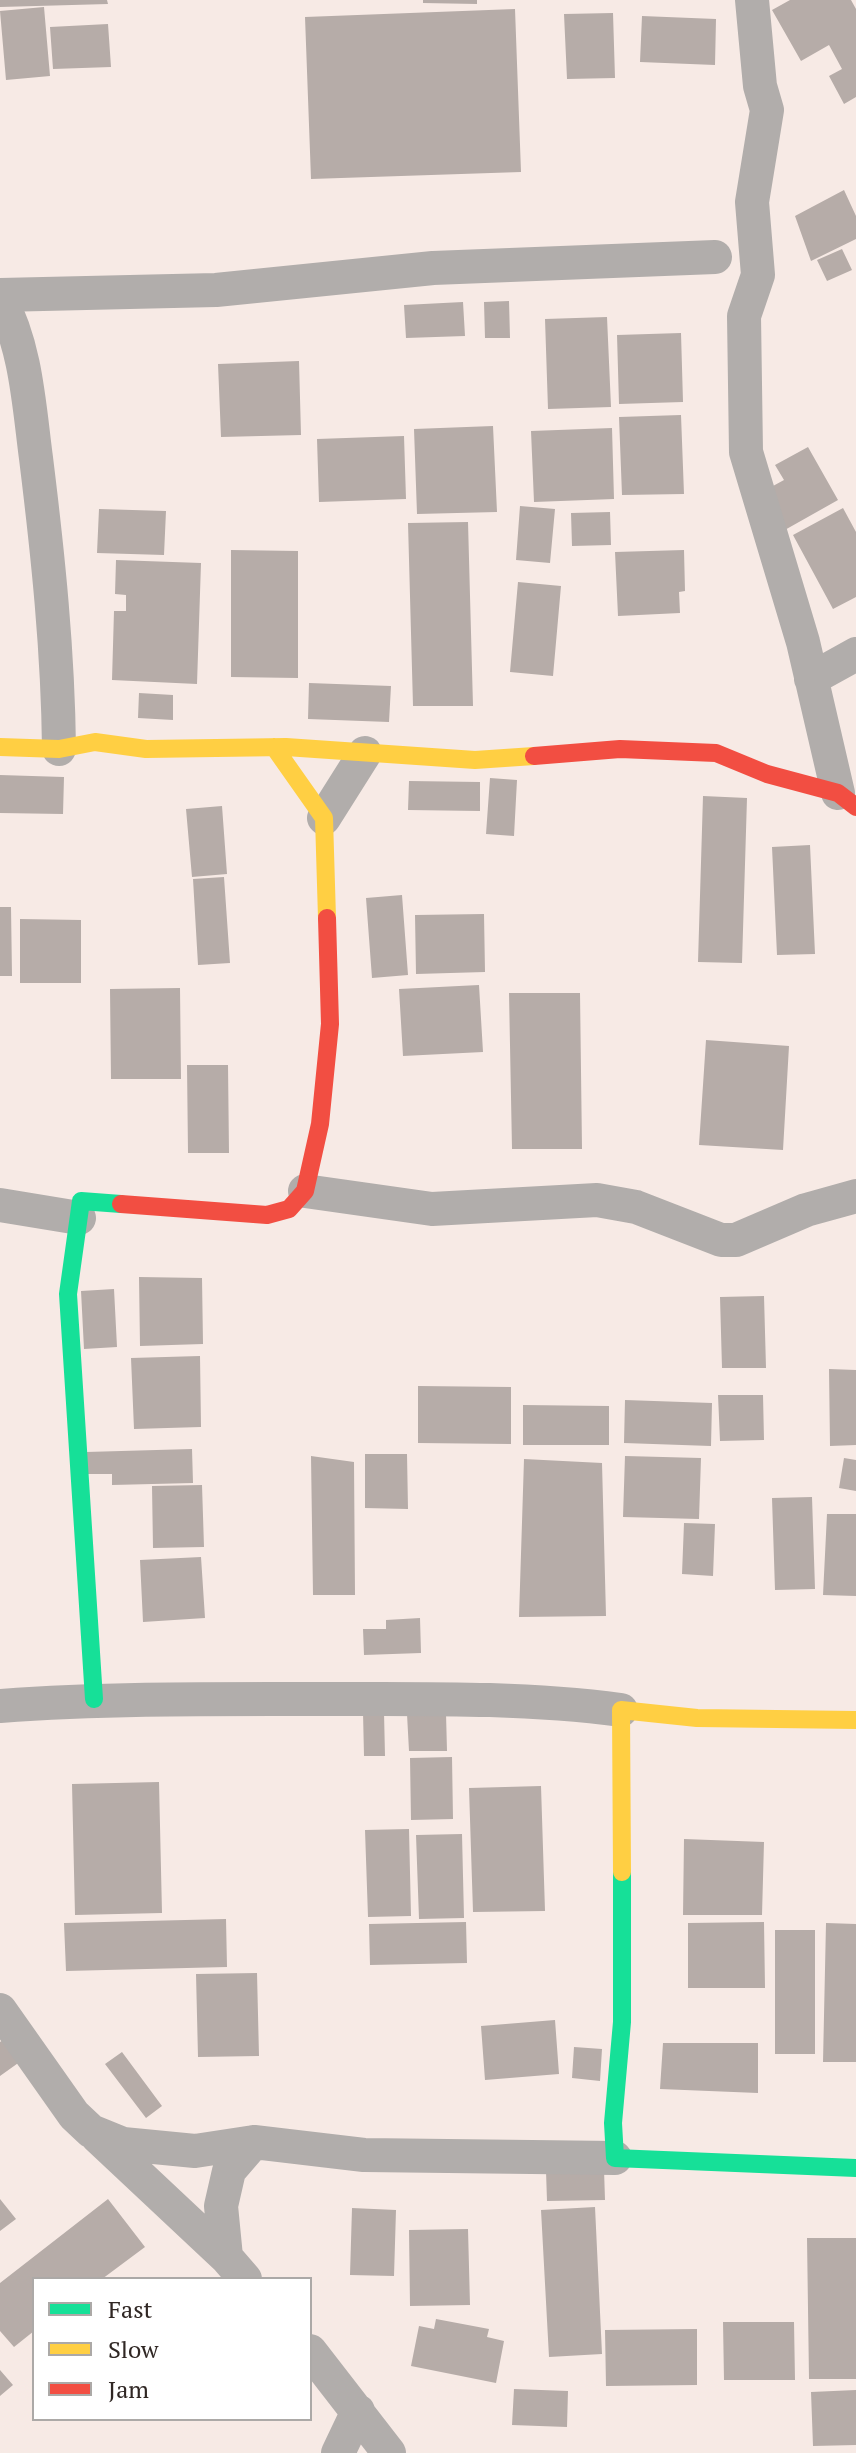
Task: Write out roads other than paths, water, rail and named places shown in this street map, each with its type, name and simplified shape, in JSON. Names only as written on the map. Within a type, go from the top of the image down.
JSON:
[{"type":"street","points":[[752,0],[760,86],[767,110],[752,202],[758,275],[744,316],[746,452],[791,599],[811,679],[851,803]]},
{"type":"street","points":[[715,257],[752,202]]},
{"type":"street","points":[[715,257],[749,301]]},
{"type":"street","points":[[59,749],[55,608],[23,359],[1,301],[216,290],[433,268],[715,257]]},
{"type":"street","points":[[811,679],[856,654]]},
{"type":"street","points":[[0,747],[59,749],[95,742],[146,749],[274,747],[475,760],[620,749],[716,753],[851,803]]},
{"type":"street","points":[[94,1699],[68,1294],[81,1201],[267,1215],[289,1209],[305,1191],[320,1124],[330,1024],[324,818],[274,747]]},
{"type":"street","points":[[324,818],[365,753]]},
{"type":"street","points":[[305,1191],[432,1209],[597,1200],[636,1207],[721,1240],[736,1240],[806,1210],[856,1196]]},
{"type":"street","points":[[0,1205],[79,1218]]},
{"type":"street","points":[[0,1706],[94,1699],[547,1700],[697,1718],[856,1720]]},
{"type":"street","points":[[615,2158],[613,2123],[622,2022],[621,1710]]},
{"type":"street","points":[[0,2010],[74,2115],[236,2268]]},
{"type":"street","points":[[91,2131],[123,2144],[195,2151],[254,2142],[364,2155],[615,2158],[856,2168]]},
{"type":"street","points":[[236,2268],[221,2206],[229,2171],[254,2142]]},
{"type":"street","points":[[312,2354],[389,2453]]},
{"type":"street","points":[[338,2453],[358,2411]]}]
